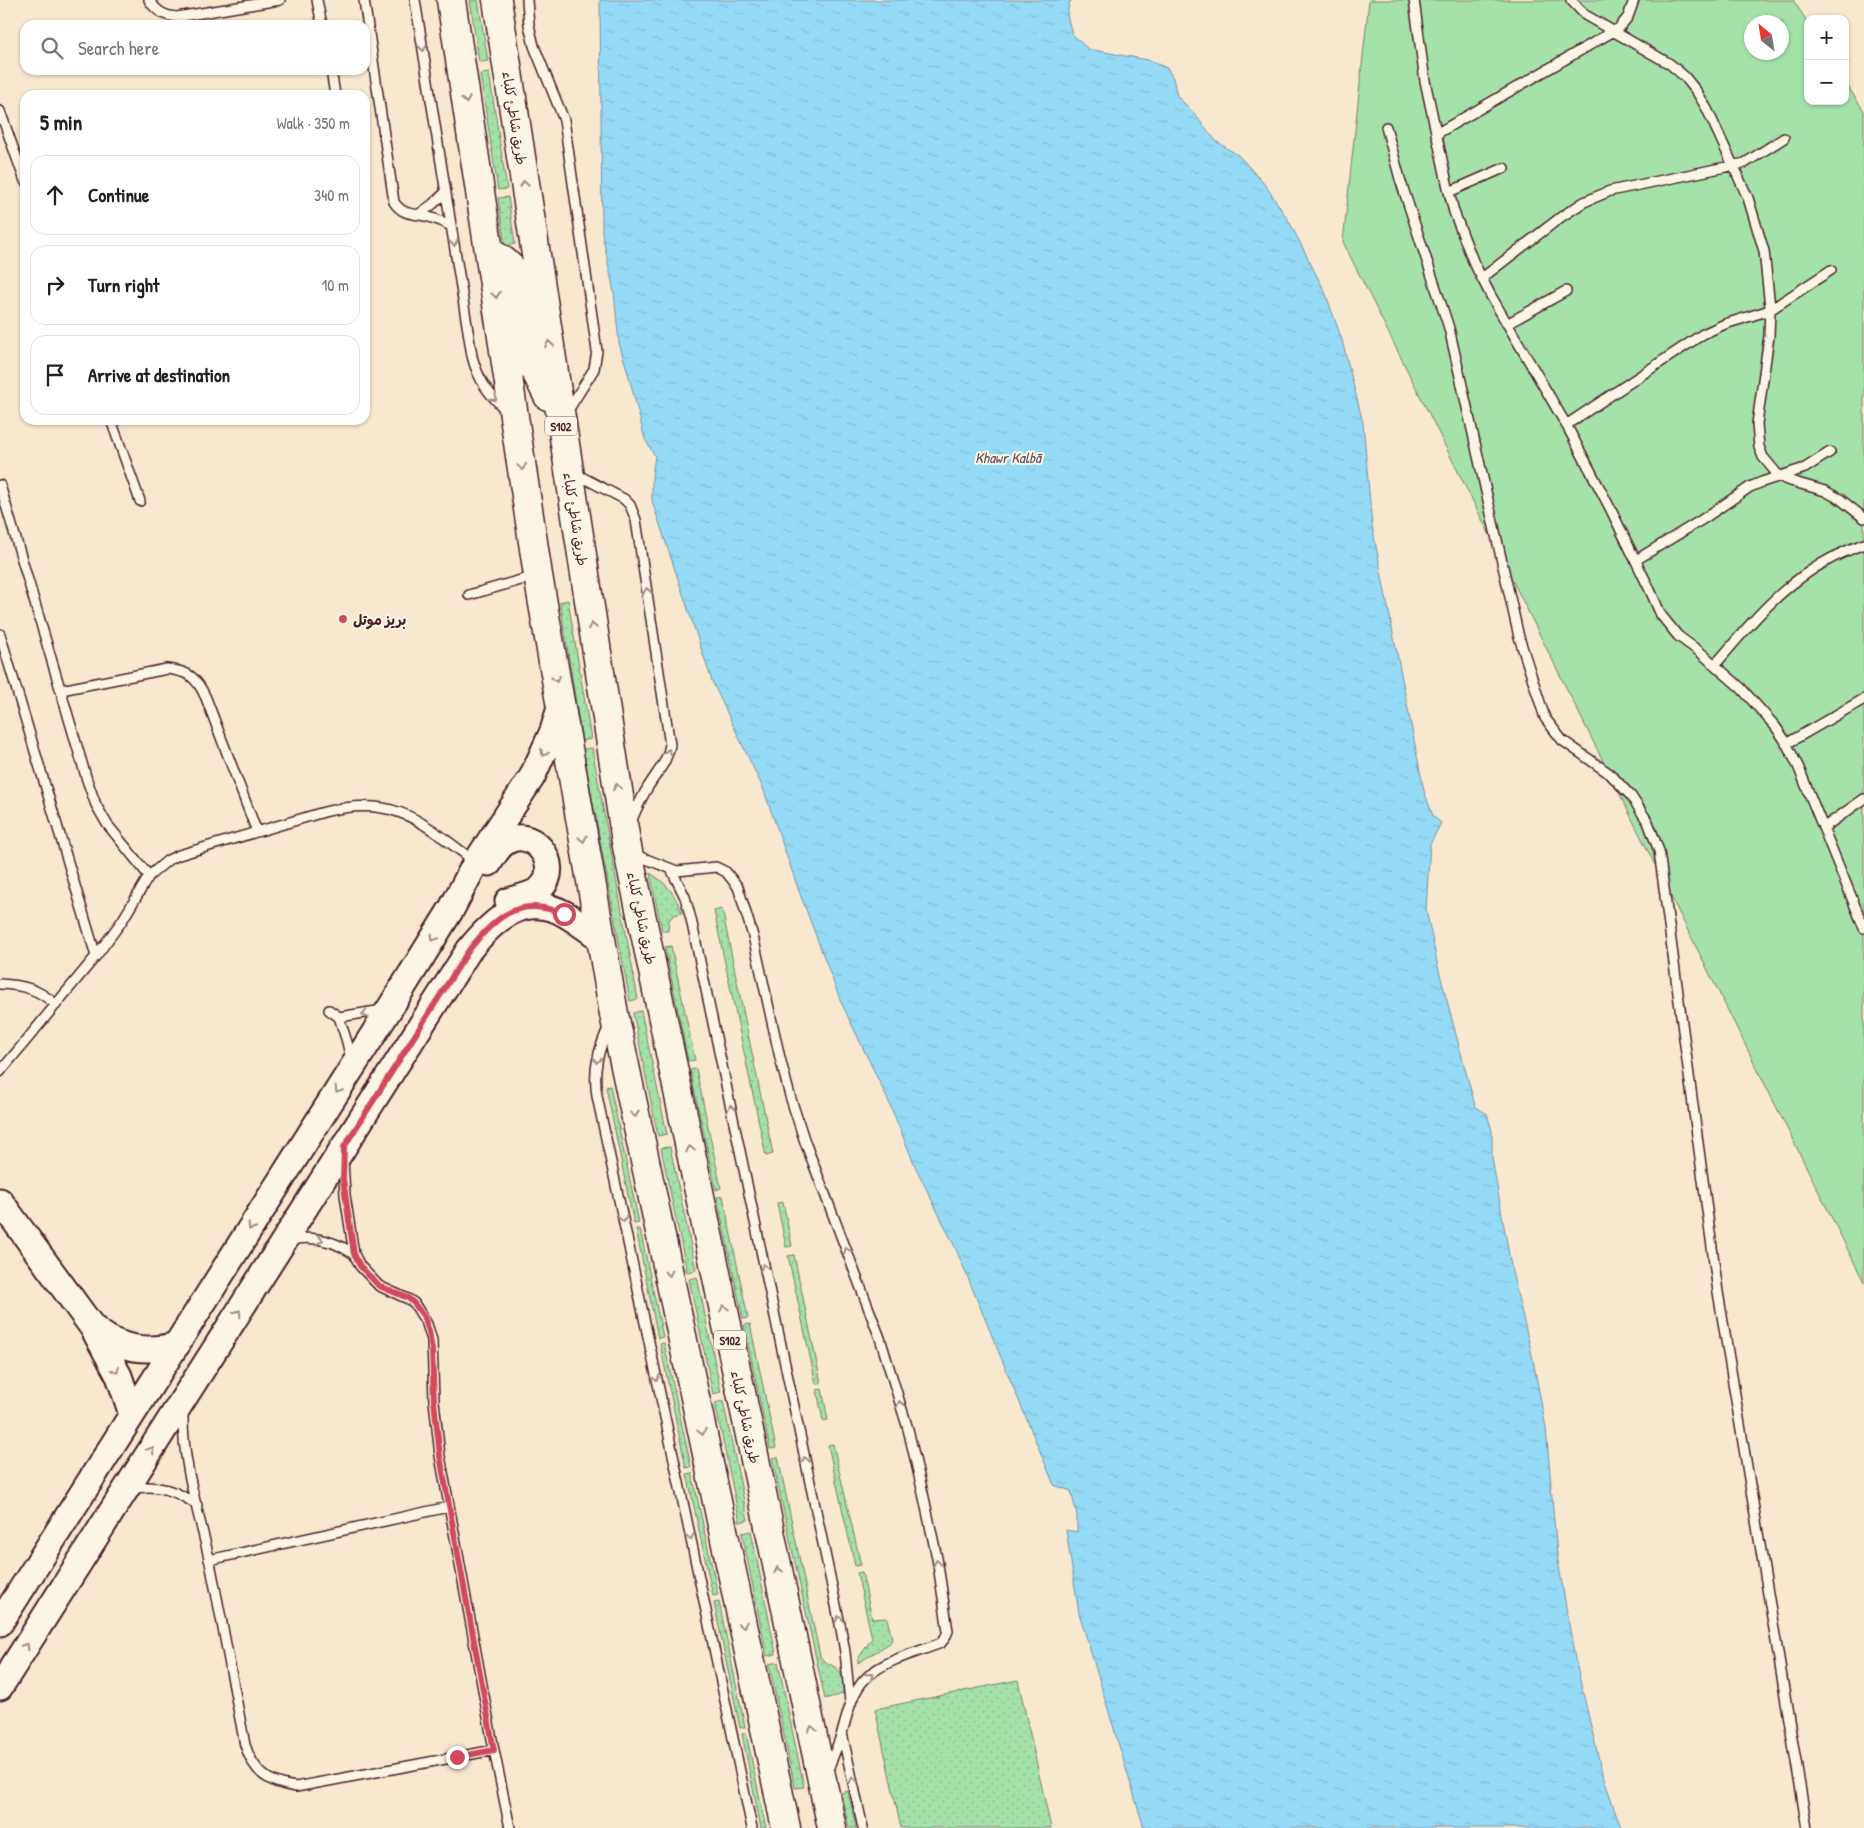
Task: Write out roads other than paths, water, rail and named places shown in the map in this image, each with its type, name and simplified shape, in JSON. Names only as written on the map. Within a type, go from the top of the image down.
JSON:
[{"type":"highway","points":[[451,0],[538,575],[600,938],[614,1014],[786,1828]]},
{"type":"highway","name":"طريق شاطئ كلباء","points":[[497,0],[627,847],[832,1828]]},
{"type":"highway","points":[[490,254],[504,260],[514,271],[517,278],[528,349],[533,366],[561,422]]},
{"type":"street","points":[[0,1623],[452,908],[476,862],[532,776],[550,739],[560,708]]},
{"type":"street","points":[[452,908],[478,878],[496,851],[509,840],[517,838],[532,841],[544,853],[548,868],[545,882],[534,893],[506,902],[489,914],[476,930],[469,950]]},
{"type":"street","points":[[0,1687],[469,950],[490,925],[500,917],[512,910],[525,907],[552,908],[600,938]]},
{"type":"street","points":[[0,1201],[93,1328],[119,1376],[132,1414]]},
{"type":"street","points":[[93,1328],[111,1341],[132,1349],[155,1350],[177,1344]]},
{"type":"lane","points":[[149,0],[152,6],[164,15],[177,17],[280,0]]},
{"type":"lane","points":[[318,0],[321,20]]},
{"type":"lane","points":[[364,0],[367,20]]},
{"type":"lane","points":[[415,0],[475,368],[486,390],[514,419]]},
{"type":"lane","points":[[527,0],[534,46],[564,120],[597,351],[594,369],[561,422]]},
{"type":"lane","points":[[1414,0],[1425,81],[1449,192],[1463,237],[1482,278],[1566,425],[1668,626],[1683,641],[1715,665],[1759,707],[1775,726],[1786,744],[1798,766],[1864,928]]},
{"type":"lane","points":[[1571,0],[1585,15],[1670,64],[1685,77],[1707,109],[1748,198],[1764,251],[1770,310],[1769,336],[1757,436],[1763,457],[1780,476],[1798,484],[1825,491],[1840,499],[1864,518]]},
{"type":"lane","points":[[1436,134],[1613,31],[1628,18],[1634,0]]},
{"type":"lane","points":[[370,42],[394,202],[406,214],[435,219],[451,226]]},
{"type":"lane","points":[[332,75],[335,90]]},
{"type":"lane","points":[[0,111],[20,167]]},
{"type":"lane","points":[[1386,127],[1400,179],[1449,328],[1519,637],[1545,718],[1562,740],[1610,774],[1631,796],[1648,822],[1660,851],[1718,1292],[1807,1828]]},
{"type":"lane","points":[[1482,278],[1572,208],[1597,196],[1733,166],[1751,160],[1784,138]]},
{"type":"lane","points":[[1449,192],[1504,168]]},
{"type":"lane","points":[[418,215],[446,192]]},
{"type":"lane","points":[[1566,425],[1703,334],[1725,324],[1770,310],[1831,270]]},
{"type":"lane","points":[[1508,324],[1566,291]]},
{"type":"lane","points":[[113,425],[140,501]]},
{"type":"lane","points":[[1636,560],[1703,519],[1750,487],[1806,468],[1830,452]]},
{"type":"lane","points":[[568,470],[624,499],[634,512],[639,539],[670,745],[665,763],[648,786],[638,804],[631,822],[627,847],[671,869],[684,871],[716,867],[726,872],[738,887],[753,936],[790,1096],[805,1142],[880,1338],[908,1429],[937,1558],[948,1631],[945,1638],[941,1643],[887,1664],[872,1673],[860,1685],[850,1702],[842,1732],[823,1784]]},
{"type":"lane","points":[[0,486],[96,805],[107,824],[149,876]]},
{"type":"lane","points":[[1715,665],[1751,622],[1789,585],[1819,565],[1864,544]]},
{"type":"lane","points":[[469,595],[538,575]]},
{"type":"lane","points":[[0,634],[96,956]]},
{"type":"lane","points":[[61,690],[167,669],[180,670],[192,676],[201,686],[257,832]]},
{"type":"lane","points":[[1786,744],[1864,699]]},
{"type":"lane","points":[[1823,828],[1864,799]]},
{"type":"lane","points":[[0,1072],[96,956],[122,921],[149,876],[168,860],[179,855],[344,807],[364,805],[384,807],[403,813],[421,822],[476,862]]},
{"type":"lane","points":[[671,869],[685,898],[691,919],[846,1652],[850,1702]]},
{"type":"lane","points":[[1856,909],[1864,902]]},
{"type":"lane","points":[[0,984],[24,986],[33,989],[56,1005]]},
{"type":"lane","points":[[339,1017],[365,1014],[390,1008]]},
{"type":"lane","points":[[329,1010],[339,1017],[348,1042],[352,1068]]},
{"type":"lane","points":[[614,1014],[600,1045],[597,1057],[596,1096],[752,1828]]},
{"type":"lane","points":[[344,1147],[343,1179],[354,1254],[360,1266],[371,1279],[388,1291],[408,1298],[414,1303],[427,1324],[432,1340],[434,1401],[448,1507],[510,1828]]},
{"type":"lane","points":[[283,1241],[320,1240],[344,1247],[354,1254]]},
{"type":"lane","points":[[186,1395],[183,1412],[184,1447],[209,1560],[245,1745],[250,1758],[258,1770],[269,1779],[282,1785],[296,1787],[494,1750]]},
{"type":"lane","points":[[124,1493],[143,1486],[163,1488],[177,1493],[197,1505]]},
{"type":"lane","points":[[209,1560],[448,1507]]},
{"type":"lane","points":[[842,1732],[863,1828]]},
{"type":"water","name":"Khawr Kalbā","points":[[600,0],[1072,0],[1069,3],[1067,15],[1072,34],[1088,49],[1148,60],[1167,68],[1173,78],[1177,96],[1192,111],[1216,141],[1239,156],[1266,186],[1290,223],[1325,292],[1342,340],[1363,423],[1372,526],[1424,791],[1433,816],[1441,823],[1430,844],[1426,909],[1438,967],[1475,1106],[1487,1114],[1492,1131],[1492,1158],[1512,1272],[1532,1355],[1546,1428],[1557,1555],[1575,1659],[1602,1773],[1621,1828],[1144,1828],[1079,1613],[1066,1530],[1077,1532],[1077,1515],[1071,1491],[1054,1485],[956,1249],[916,1168],[888,1100],[841,1002],[763,788],[712,681],[652,501],[652,476],[655,456],[645,439],[619,343],[614,292],[602,233]]},
{"type":"place","name":"بريز موتل","points":[[343,619]]}]
